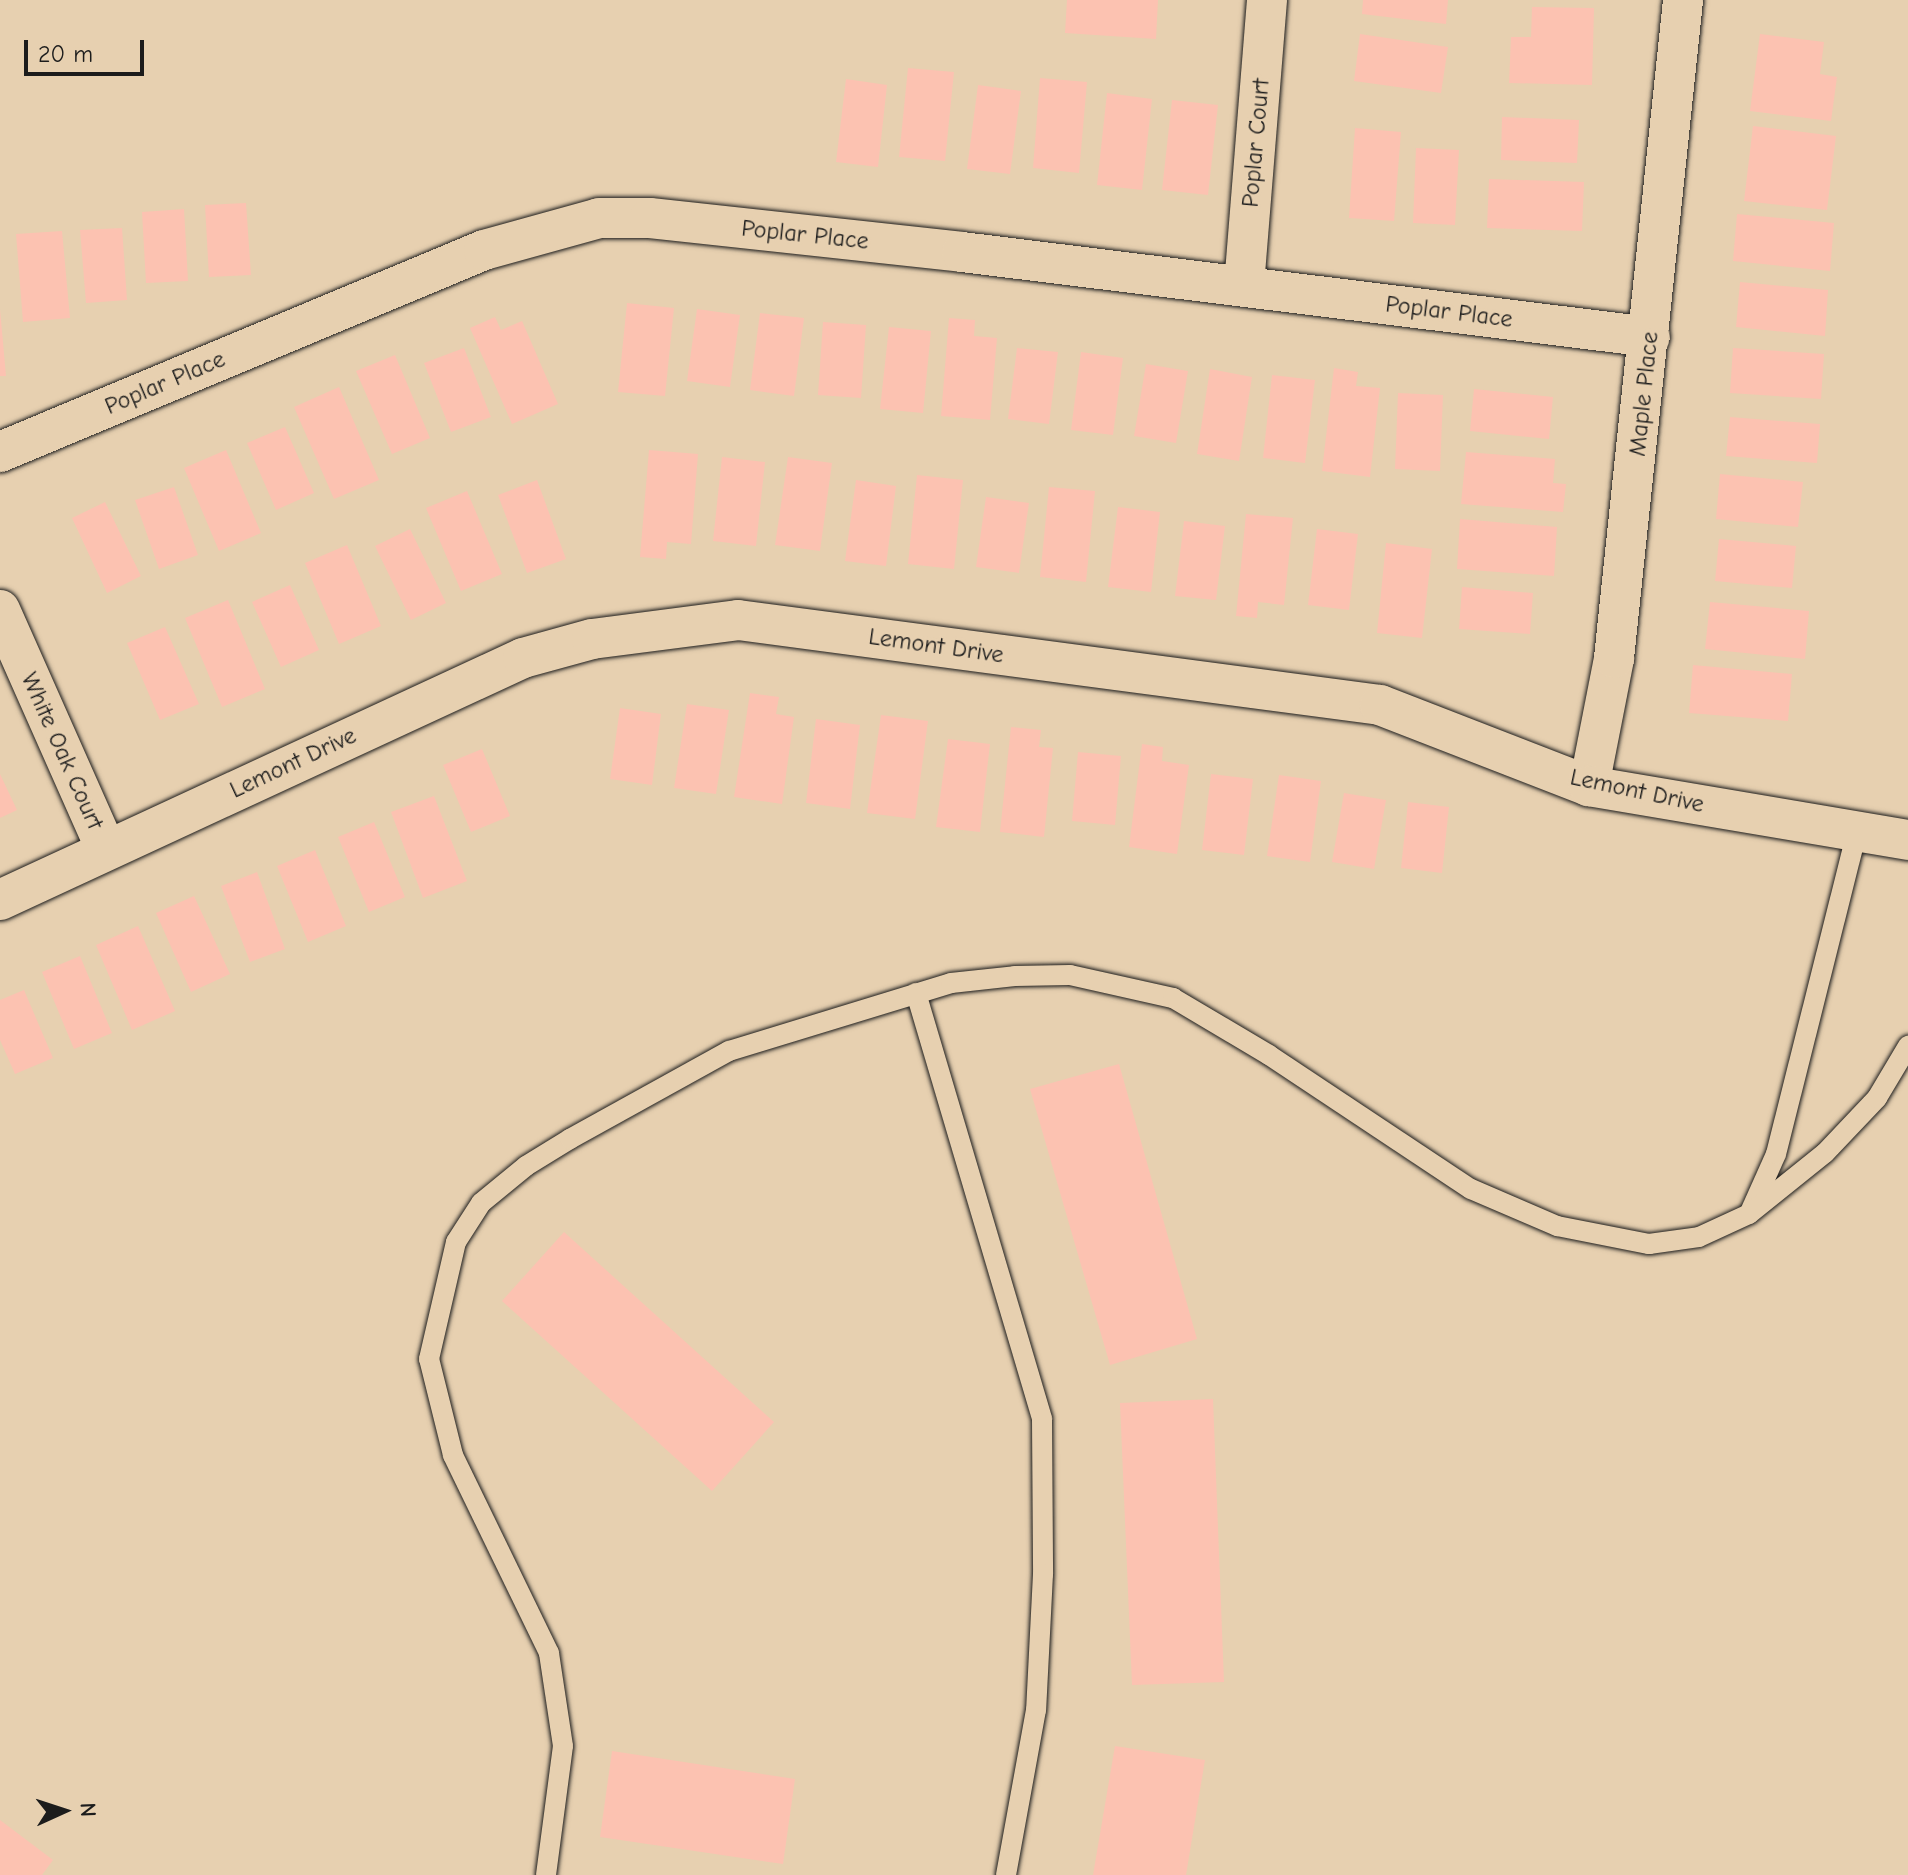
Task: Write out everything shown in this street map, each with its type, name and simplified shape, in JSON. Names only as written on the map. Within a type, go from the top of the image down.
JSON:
[{"type":"street","name":"Poplar Court","points":[[1244,286],[1267,0]]},
{"type":"street","name":"Maple Place","points":[[1589,786],[1614,658],[1683,0]]},
{"type":"street","name":"Poplar Place","points":[[0,452],[484,250],[599,218],[650,218],[1244,286],[1650,337]]},
{"type":"street","name":"White Oak Court","points":[[0,610],[106,849]]},
{"type":"street","name":"Lemont Drive","points":[[0,900],[523,658],[592,639],[738,620],[1380,705],[1589,786],[1908,840]]},
{"type":"lane","points":[[1749,1214],[1776,1154],[1857,832]]},
{"type":"lane","points":[[546,1875],[563,1746],[549,1653],[453,1455],[429,1359],[456,1242],[481,1203],[526,1166],[729,1051],[951,983],[1015,976],[1070,975],[1173,998],[1269,1055],[1471,1189],[1557,1226],[1649,1244],[1699,1237],[1749,1214],[1825,1153],[1877,1098],[1908,1046]]},
{"type":"lane","points":[[916,993],[1042,1419],[1043,1574],[1036,1710],[1006,1875]]},
{"type":"building","points":[[1067,0],[1158,0],[1156,39],[1065,33]]},
{"type":"building","points":[[1363,0],[1448,0],[1446,24],[1362,14]]},
{"type":"building","points":[[1532,7],[1594,8],[1592,85],[1509,83],[1511,37],[1531,37]]},
{"type":"building","points":[[1360,34],[1448,47],[1441,93],[1354,81]]},
{"type":"building","points":[[1760,34],[1824,42],[1820,74],[1837,77],[1831,121],[1750,111]]},
{"type":"building","points":[[908,68],[954,72],[945,161],[899,157]]},
{"type":"building","points":[[1040,78],[1087,82],[1079,173],[1033,168]]},
{"type":"building","points":[[846,79],[887,85],[878,167],[836,162]]},
{"type":"building","points":[[978,85],[1021,91],[1010,174],[967,169]]},
{"type":"building","points":[[1107,93],[1152,99],[1142,190],[1097,185]]},
{"type":"building","points":[[1172,100],[1218,105],[1208,195],[1162,190]]},
{"type":"building","points":[[1502,117],[1579,120],[1577,163],[1501,160]]},
{"type":"building","points":[[1753,126],[1836,136],[1827,210],[1744,201]]},
{"type":"building","points":[[1355,128],[1401,132],[1394,221],[1349,218]]},
{"type":"building","points":[[1416,148],[1459,150],[1455,225],[1413,223]]},
{"type":"building","points":[[1489,179],[1584,182],[1582,231],[1487,228]]},
{"type":"building","points":[[246,203],[251,275],[209,277],[205,205]]},
{"type":"building","points":[[184,209],[188,281],[146,283],[142,212]]},
{"type":"building","points":[[1737,214],[1834,223],[1830,271],[1733,261]]},
{"type":"building","points":[[122,228],[127,300],[86,303],[80,230]]},
{"type":"building","points":[[62,231],[70,318],[23,322],[16,234]]},
{"type":"building","points":[[1740,282],[1828,290],[1825,336],[1736,327]]},
{"type":"building","points":[[627,303],[674,308],[665,396],[618,392]]},
{"type":"building","points":[[0,309],[6,376],[0,376]]},
{"type":"building","points":[[697,309],[740,315],[730,387],[687,381]]},
{"type":"building","points":[[760,313],[804,318],[794,396],[750,390]]},
{"type":"building","points":[[495,317],[501,330],[522,321],[558,404],[512,424],[470,328]]},
{"type":"building","points":[[949,318],[975,320],[974,336],[997,338],[990,420],[941,416]]},
{"type":"building","points":[[823,322],[866,325],[861,398],[818,395]]},
{"type":"building","points":[[889,327],[931,331],[923,413],[880,409]]},
{"type":"building","points":[[464,348],[491,417],[451,432],[424,363]]},
{"type":"building","points":[[1017,348],[1058,352],[1049,424],[1008,419]]},
{"type":"building","points":[[1733,348],[1824,354],[1821,399],[1730,393]]},
{"type":"building","points":[[1081,352],[1123,358],[1113,435],[1071,430]]},
{"type":"building","points":[[395,355],[430,438],[392,454],[356,371]]},
{"type":"building","points":[[1146,364],[1188,371],[1176,443],[1134,436]]},
{"type":"building","points":[[1334,368],[1358,372],[1356,386],[1380,388],[1370,477],[1322,471]]},
{"type":"building","points":[[1210,369],[1252,377],[1239,461],[1197,454]]},
{"type":"building","points":[[1272,375],[1315,380],[1305,463],[1263,458]]},
{"type":"building","points":[[339,387],[379,480],[334,499],[294,407]]},
{"type":"building","points":[[1474,389],[1553,397],[1549,439],[1470,431]]},
{"type":"building","points":[[1398,393],[1443,395],[1440,471],[1395,469]]},
{"type":"building","points":[[1730,417],[1820,424],[1817,463],[1726,456]]},
{"type":"building","points":[[285,427],[314,493],[276,510],[247,443]]},
{"type":"building","points":[[226,450],[261,533],[219,551],[184,468]]},
{"type":"building","points":[[649,450],[698,454],[691,544],[667,542],[666,559],[640,557]]},
{"type":"building","points":[[1466,452],[1555,459],[1553,483],[1566,484],[1563,512],[1461,504]]},
{"type":"building","points":[[722,457],[765,462],[756,546],[713,541]]},
{"type":"building","points":[[788,457],[832,463],[820,551],[775,545]]},
{"type":"building","points":[[1720,474],[1803,482],[1798,527],[1716,519]]},
{"type":"building","points":[[917,475],[963,480],[954,569],[908,564]]},
{"type":"building","points":[[537,480],[566,559],[527,573],[498,495]]},
{"type":"building","points":[[856,480],[896,486],[886,566],[845,561]]},
{"type":"building","points":[[174,487],[198,555],[159,569],[135,500]]},
{"type":"building","points":[[1049,487],[1095,491],[1086,582],[1040,577]]},
{"type":"building","points":[[467,491],[502,574],[461,591],[426,508]]},
{"type":"building","points":[[986,497],[1029,503],[1019,573],[976,567]]},
{"type":"building","points":[[105,502],[141,576],[107,593],[72,518]]},
{"type":"building","points":[[1118,507],[1160,512],[1151,592],[1108,587]]},
{"type":"building","points":[[1246,514],[1293,518],[1284,605],[1258,602],[1257,618],[1236,616]]},
{"type":"building","points":[[1460,519],[1557,527],[1554,576],[1457,569]]},
{"type":"building","points":[[1184,521],[1225,526],[1216,600],[1175,596]]},
{"type":"building","points":[[410,529],[446,603],[411,620],[375,546]]},
{"type":"building","points":[[1317,529],[1358,534],[1349,610],[1308,605]]},
{"type":"building","points":[[1719,539],[1796,546],[1792,588],[1715,581]]},
{"type":"building","points":[[1386,543],[1432,549],[1422,638],[1377,633]]},
{"type":"building","points":[[347,545],[381,626],[339,644],[305,563]]},
{"type":"building","points":[[290,585],[319,650],[281,667],[252,602]]},
{"type":"building","points":[[1462,587],[1533,593],[1530,634],[1459,629]]},
{"type":"building","points":[[228,600],[265,689],[222,707],[185,618]]},
{"type":"building","points":[[1710,602],[1809,611],[1805,659],[1705,649]]},
{"type":"building","points":[[165,627],[199,704],[160,720],[127,643]]},
{"type":"building","points":[[1693,665],[1792,674],[1788,721],[1689,713]]},
{"type":"building","points":[[750,693],[779,697],[776,714],[794,717],[782,804],[734,797]]},
{"type":"building","points":[[687,704],[729,710],[716,794],[674,788]]},
{"type":"building","points":[[620,708],[661,714],[652,785],[610,779]]},
{"type":"building","points":[[881,715],[928,721],[915,819],[867,813]]},
{"type":"building","points":[[816,719],[860,725],[850,809],[806,803]]},
{"type":"building","points":[[1011,727],[1041,730],[1039,747],[1053,748],[1044,837],[1000,832]]},
{"type":"building","points":[[948,739],[990,744],[980,832],[936,827]]},
{"type":"building","points":[[1142,744],[1163,747],[1162,761],[1189,765],[1177,854],[1129,847]]},
{"type":"building","points":[[482,749],[510,816],[471,832],[443,765]]},
{"type":"building","points":[[1078,752],[1121,756],[1115,825],[1072,821]]},
{"type":"building","points":[[0,774],[17,810],[0,818]]},
{"type":"building","points":[[1211,774],[1253,779],[1244,855],[1202,850]]},
{"type":"building","points":[[1279,775],[1321,781],[1310,862],[1267,856]]},
{"type":"building","points":[[1344,793],[1386,800],[1374,869],[1332,862]]},
{"type":"building","points":[[434,796],[467,881],[423,898],[391,812]]},
{"type":"building","points":[[1408,802],[1449,807],[1442,873],[1401,868]]},
{"type":"building","points":[[374,822],[405,897],[369,912],[338,837]]},
{"type":"building","points":[[315,850],[346,926],[308,942],[277,866]]},
{"type":"building","points":[[257,872],[285,949],[250,962],[221,886]]},
{"type":"building","points":[[194,896],[230,974],[191,992],[156,913]]},
{"type":"building","points":[[138,926],[175,1011],[132,1030],[96,945]]},
{"type":"building","points":[[80,956],[112,1033],[74,1049],[42,972]]},
{"type":"building","points":[[24,990],[53,1058],[15,1074],[0,1040],[0,1000]]},
{"type":"building","points":[[1119,1064],[1197,1339],[1110,1365],[1030,1089]]},
{"type":"building","points":[[564,1232],[774,1422],[712,1491],[502,1301]]},
{"type":"building","points":[[1213,1399],[1224,1682],[1132,1685],[1120,1403]]},
{"type":"building","points":[[1115,1746],[1205,1760],[1186,1875],[1093,1875]]},
{"type":"building","points":[[612,1751],[795,1779],[783,1864],[600,1837]]},
{"type":"building","points":[[0,1820],[53,1860],[42,1875],[0,1875]]}]
